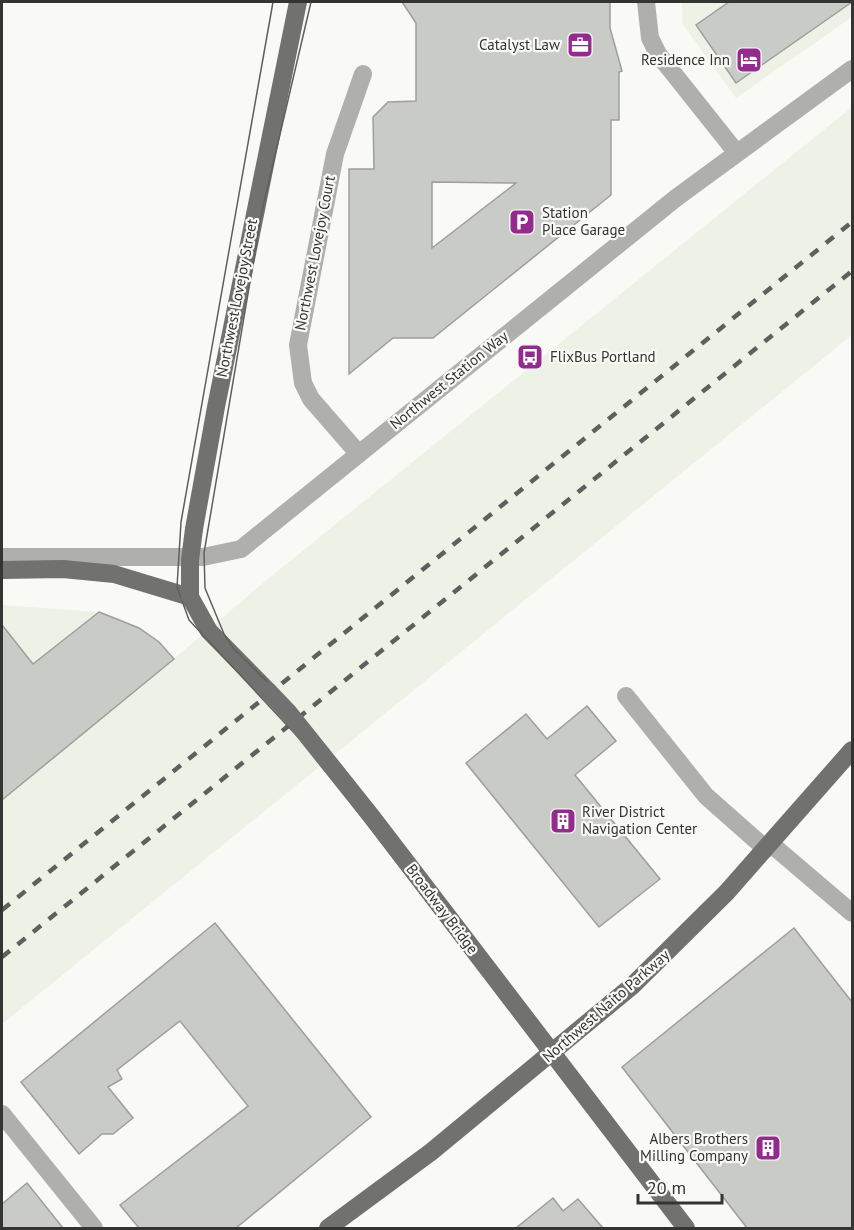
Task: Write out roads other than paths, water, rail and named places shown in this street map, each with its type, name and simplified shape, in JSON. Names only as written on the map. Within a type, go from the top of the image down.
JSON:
[{"type":"main road","name":"Northwest Lovejoy Street","points":[[190,597],[191,548],[216,407],[298,2]]},
{"type":"main road","points":[[2,570],[63,569],[114,574],[190,597]]},
{"type":"main road","name":"Broadway Bridge","points":[[190,597],[209,631],[290,713],[372,817],[686,1228]]},
{"type":"main road","name":"Northwest Naito Parkway","points":[[328,1228],[430,1152],[632,986],[728,892],[852,750]]},
{"type":"street","points":[[646,2],[650,38],[658,54],[736,152]]},
{"type":"street","name":"Northwest Station Way","points":[[2,557],[203,556],[235,551],[247,545],[358,453],[736,152],[852,69]]},
{"type":"street","name":"Northwest Lovejoy Court","points":[[358,453],[311,399],[303,383],[298,345],[335,154],[363,74]]},
{"type":"street","points":[[626,696],[706,796],[852,913]]},
{"type":"street","points":[[2,1114],[94,1228]]},
{"type":"tram line","points":[[273,2],[181,522],[177,587],[189,620],[311,751],[678,1228]]},
{"type":"tram line","points":[[311,2],[262,211],[204,553],[205,588],[224,634],[233,648],[291,705],[694,1228]]},
{"type":"railway","points":[[2,910],[852,222]]},
{"type":"railway","points":[[2,957],[852,271]]},
{"type":"place","name":"Catalyst Law","points":[[580,45]]},
{"type":"place","name":"Residence Inn","points":[[749,60]]},
{"type":"place","name":"Station Place Garage","points":[[522,222]]},
{"type":"place","name":"FlixBus Portland","points":[[530,357]]},
{"type":"place","name":"River District Navigation Center","points":[[563,821]]},
{"type":"place","name":"Albers Brothers Milling Company","points":[[768,1148]]}]
